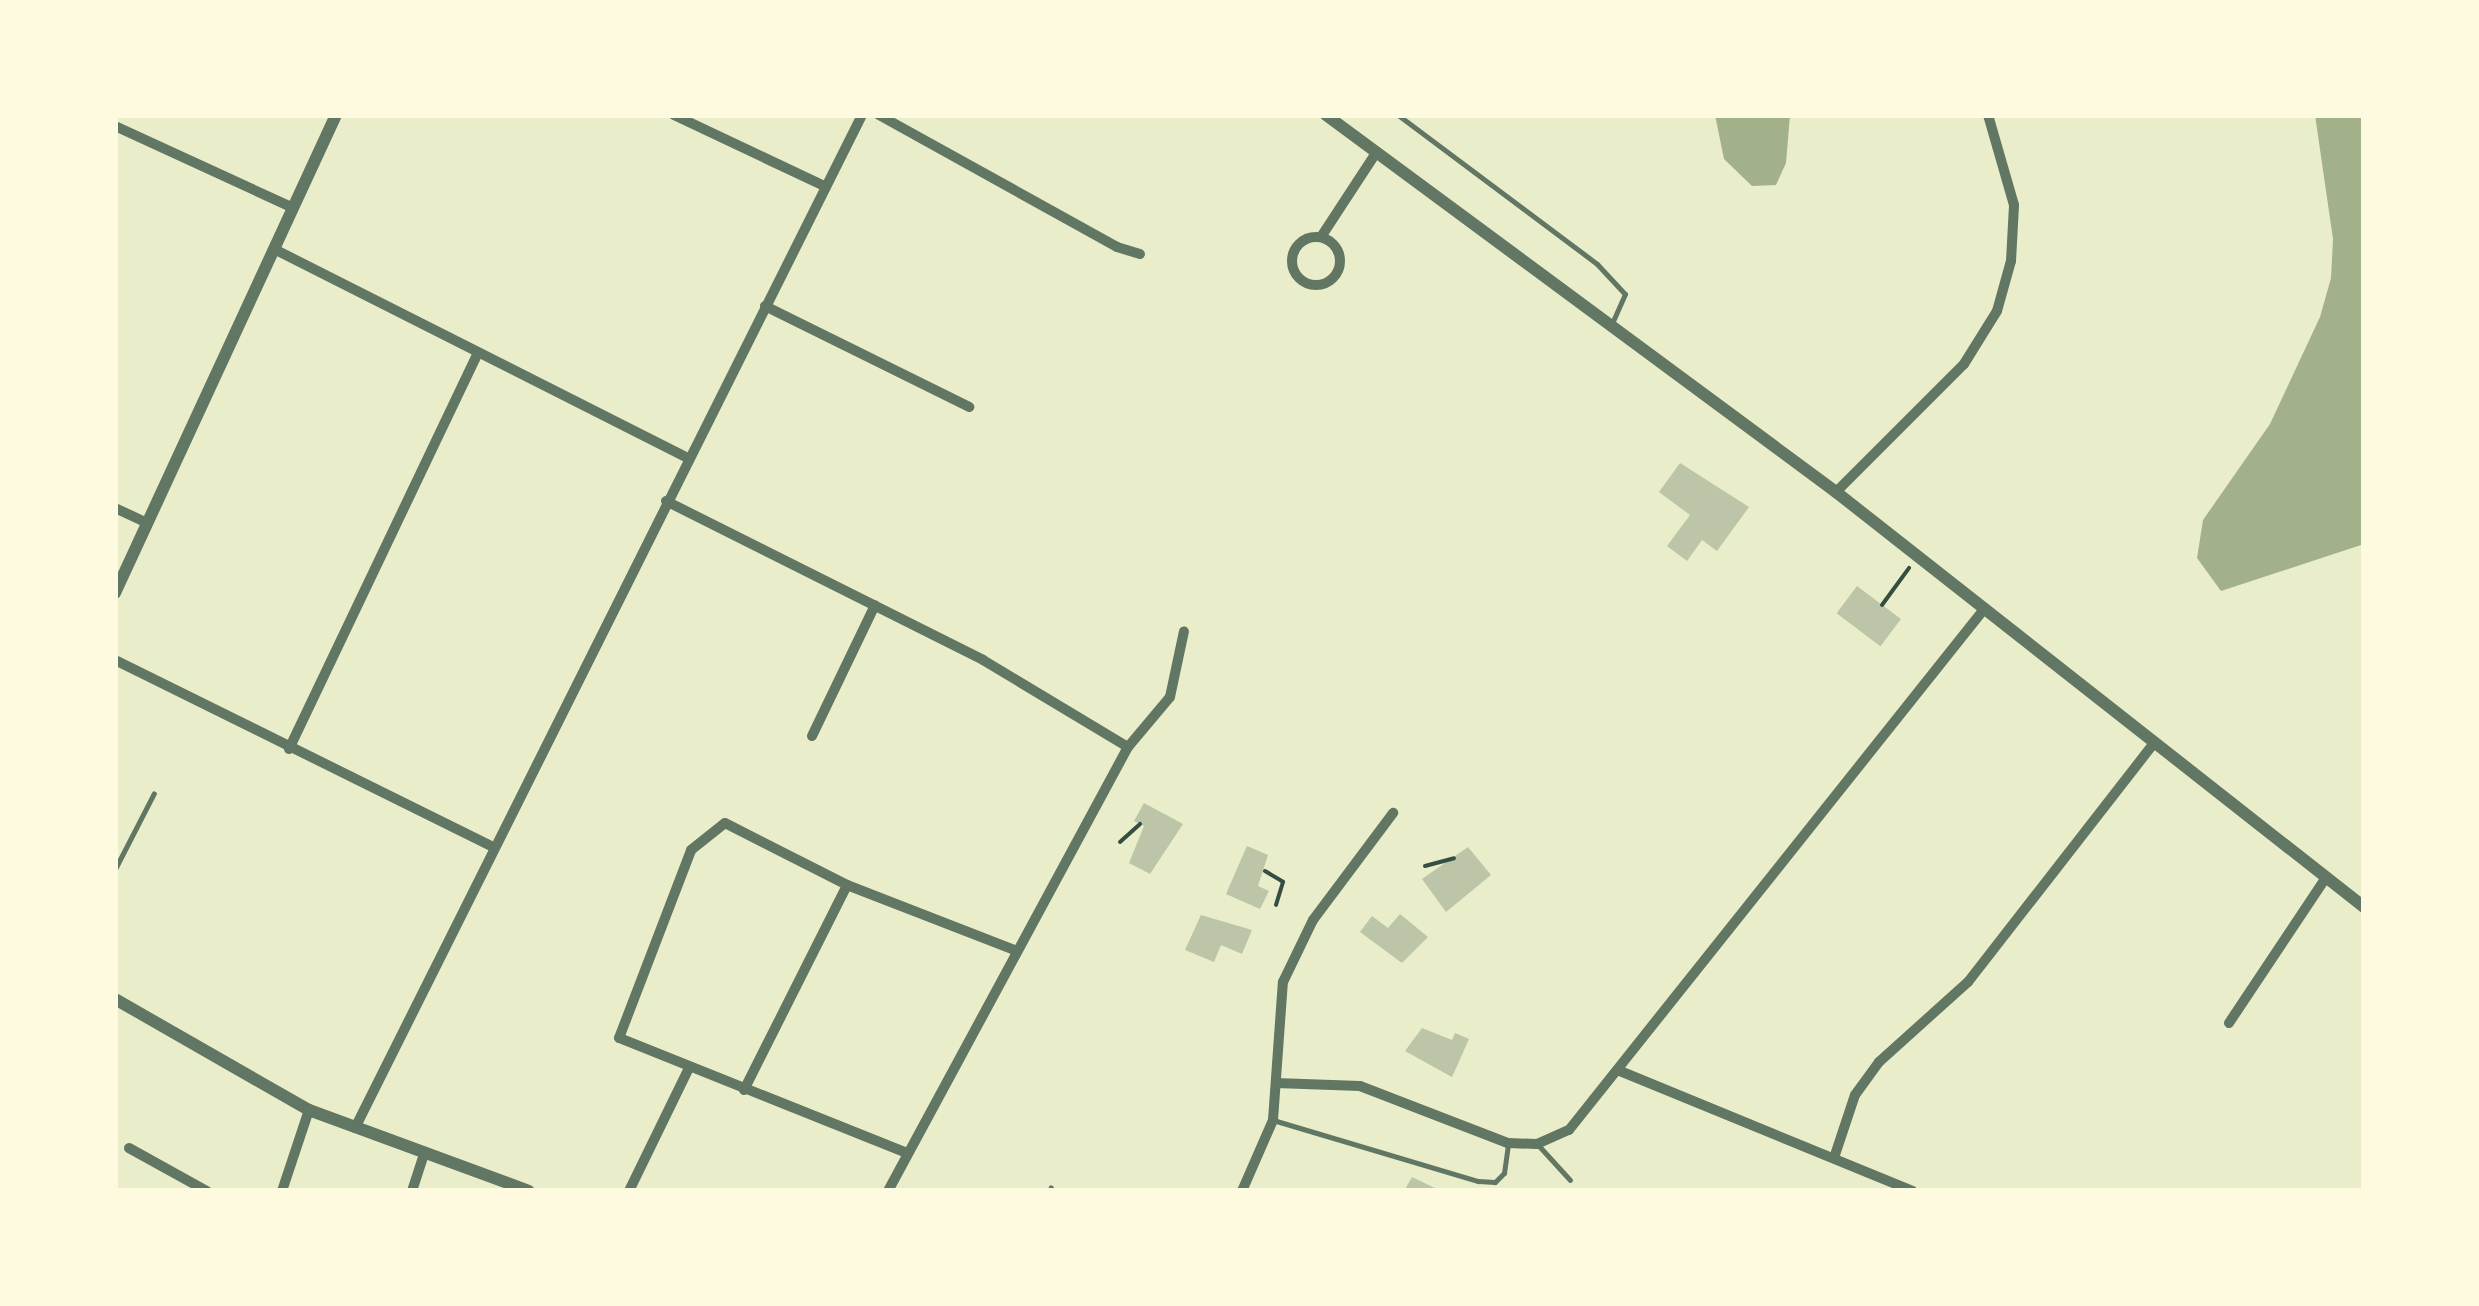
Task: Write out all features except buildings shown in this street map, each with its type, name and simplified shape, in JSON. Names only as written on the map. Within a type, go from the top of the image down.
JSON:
[{"type":"street","points":[[115,593],[336,115]]},
{"type":"street","points":[[674,115],[826,187]]},
{"type":"street","points":[[355,1128],[491,846],[862,115]]},
{"type":"street","points":[[879,115],[1117,247],[1140,254]]},
{"type":"street","points":[[1326,115],[1836,492],[2364,907]]},
{"type":"street","points":[[1836,492],[1964,364],[1997,312],[2012,261],[2014,205],[1988,115]]},
{"type":"street","points":[[115,126],[292,208]]},
{"type":"street","points":[[1320,237],[1334,244],[1340,266],[1325,283],[1310,284],[1294,268],[1294,252],[1305,240],[1320,237],[1376,153]]},
{"type":"street","points":[[274,249],[687,458]]},
{"type":"street","points":[[765,306],[968,407]]},
{"type":"street","points":[[290,749],[478,353]]},
{"type":"street","points":[[666,501],[875,605],[1128,747]]},
{"type":"street","points":[[115,508],[147,523]]},
{"type":"street","points":[[812,736],[875,605]]},
{"type":"street","points":[[1276,1082],[1360,1086],[1508,1143],[1537,1144],[1569,1130],[1620,1071],[1985,608]]},
{"type":"street","points":[[888,1191],[1128,747],[1170,697],[1184,631]]},
{"type":"street","points":[[115,660],[491,846]]},
{"type":"street","points":[[1834,1158],[1855,1095],[1879,1062],[1968,982],[2154,743]]},
{"type":"street","points":[[1242,1191],[1273,1120],[1278,1012],[1292,961],[1313,920],[1394,814]]},
{"type":"street","points":[[907,1153],[688,1070],[620,1038],[619,1032],[699,839],[726,823],[847,885],[1015,950]]},
{"type":"street","points":[[2229,1023],[2325,879]]},
{"type":"street","points":[[744,1090],[847,885]]},
{"type":"street","points":[[115,999],[308,1110],[529,1191]]},
{"type":"street","points":[[629,1191],[688,1070]]},
{"type":"street","points":[[1620,1071],[1912,1191]]},
{"type":"street","points":[[282,1191],[308,1110]]},
{"type":"street","points":[[129,1148],[207,1191]]},
{"type":"street","points":[[412,1191],[424,1153]]},
{"type":"lane","points":[[1398,115],[1597,264],[1625,294],[1610,326]]},
{"type":"lane","points":[[115,869],[154,793]]},
{"type":"lane","points":[[1273,1120],[1478,1181],[1495,1182],[1504,1173],[1508,1143]]},
{"type":"lane","points":[[1537,1144],[1570,1180]]},
{"type":"path","points":[[1882,605],[1918,556]]},
{"type":"path","points":[[1120,842],[1140,824]]},
{"type":"path","points":[[1425,866],[1454,858]]},
{"type":"path","points":[[1265,871],[1283,882],[1276,905]]},
{"type":"shaded area","points":[[1715,115],[1790,115],[1786,163],[1776,185],[1752,186],[1724,159]]},
{"type":"shaded area","points":[[2315,115],[2364,115],[2364,544],[2221,591],[2197,558],[2203,520],[2270,424],[2320,317],[2331,278],[2333,239]]}]
